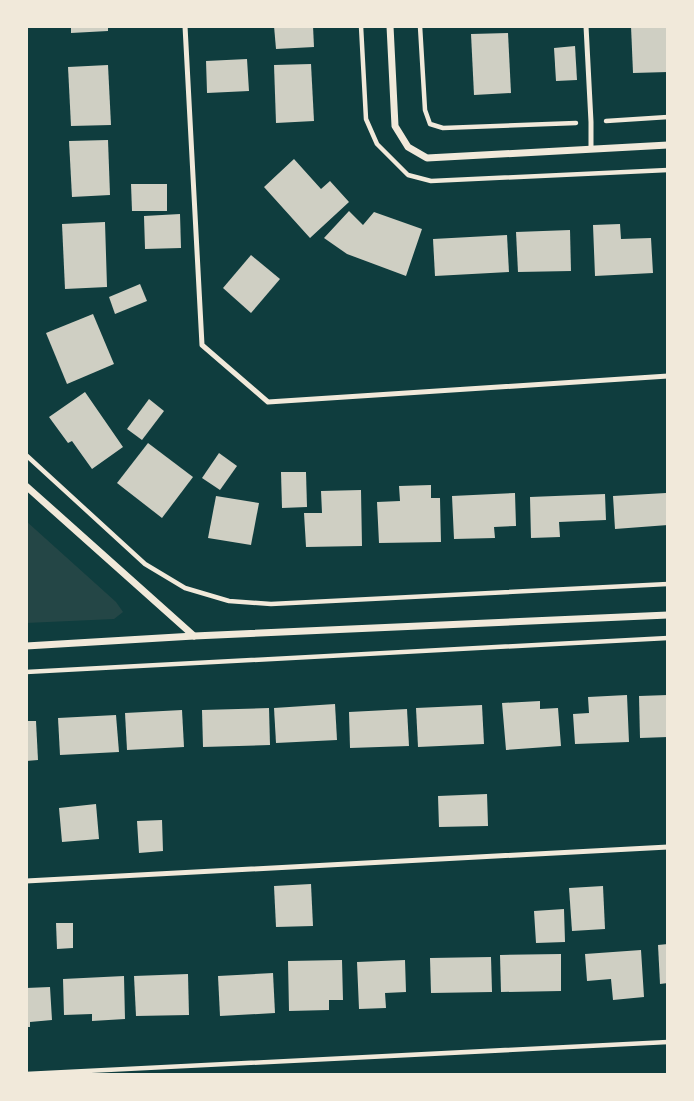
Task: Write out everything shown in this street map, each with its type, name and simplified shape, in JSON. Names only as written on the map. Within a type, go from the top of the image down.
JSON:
[{"type":"street","points":[[390,26],[395,127],[408,147],[427,158],[668,145]]},
{"type":"street","points":[[26,486],[194,636]]},
{"type":"street","points":[[26,646],[668,615]]},
{"type":"lane","points":[[185,26],[202,345],[268,402],[668,376]]},
{"type":"lane","points":[[586,26],[591,149]]},
{"type":"lane","points":[[26,881],[668,847]]},
{"type":"path","points":[[421,26],[425,110],[430,124],[443,128],[668,117]]},
{"type":"path","points":[[26,455],[145,564],[185,588],[229,601],[271,604],[668,584]]},
{"type":"path","points":[[26,672],[668,638]]},
{"type":"path","points":[[26,1074],[668,1042]]},
{"type":"shaded area","points":[[26,521],[116,602],[123,612],[114,619],[26,623]]},
{"type":"building","points":[[71,26],[108,26],[108,31],[71,33]]},
{"type":"building","points":[[274,26],[313,26],[314,47],[276,49]]},
{"type":"building","points":[[631,26],[668,27],[668,72],[633,73]]},
{"type":"building","points":[[508,33],[511,93],[474,95],[471,34]]},
{"type":"building","points":[[575,46],[577,80],[556,81],[554,48]]},
{"type":"building","points":[[247,59],[249,91],[207,93],[206,61]]},
{"type":"building","points":[[311,64],[314,121],[276,123],[274,65]]},
{"type":"building","points":[[108,65],[111,125],[71,126],[68,67]]},
{"type":"building","points":[[108,140],[110,195],[72,197],[69,141]]},
{"type":"building","points":[[294,159],[321,189],[330,181],[349,202],[310,238],[264,187]]},
{"type":"building","points":[[131,184],[167,184],[167,211],[132,211]]},
{"type":"building","points":[[349,211],[363,225],[374,212],[422,229],[406,276],[347,254],[324,238]]},
{"type":"building","points":[[180,214],[181,248],[145,249],[144,216]]},
{"type":"building","points":[[105,222],[107,287],[65,289],[62,224]]},
{"type":"building","points":[[620,224],[621,239],[651,238],[653,273],[595,276],[593,225]]},
{"type":"building","points":[[570,230],[571,271],[518,272],[516,232]]},
{"type":"building","points":[[507,235],[509,272],[435,276],[433,239]]},
{"type":"building","points":[[251,255],[280,279],[251,313],[223,288]]},
{"type":"building","points":[[140,284],[147,301],[115,314],[109,297]]},
{"type":"building","points":[[93,314],[114,364],[67,384],[46,333]]},
{"type":"building","points":[[85,392],[123,447],[92,469],[72,441],[68,443],[49,417]]},
{"type":"building","points":[[149,399],[164,411],[142,440],[127,429]]},
{"type":"building","points":[[148,443],[193,477],[162,518],[117,483]]},
{"type":"building","points":[[219,453],[237,466],[220,490],[202,478]]},
{"type":"building","points":[[281,472],[306,472],[307,507],[282,508]]},
{"type":"building","points":[[431,485],[431,498],[440,498],[441,542],[379,543],[377,502],[400,501],[399,486]]},
{"type":"building","points":[[361,490],[362,546],[306,547],[304,513],[322,513],[321,491]]},
{"type":"building","points":[[515,493],[516,526],[494,527],[495,538],[454,539],[452,496]]},
{"type":"building","points":[[666,493],[668,525],[615,529],[613,496]]},
{"type":"building","points":[[605,494],[606,520],[559,522],[560,537],[531,538],[530,497]]},
{"type":"building","points":[[216,496],[259,503],[251,545],[208,538]]},
{"type":"building","points":[[627,695],[629,742],[575,744],[573,714],[589,713],[588,697]]},
{"type":"building","points":[[668,695],[668,737],[640,738],[639,696]]},
{"type":"building","points":[[540,701],[540,709],[558,708],[561,746],[506,750],[502,703]]},
{"type":"building","points":[[335,704],[337,740],[276,743],[274,708]]},
{"type":"building","points":[[482,705],[484,744],[418,747],[416,708]]},
{"type":"building","points":[[269,708],[270,745],[203,747],[202,710]]},
{"type":"building","points":[[407,709],[409,746],[350,748],[349,712]]},
{"type":"building","points":[[182,710],[184,747],[127,750],[125,713]]},
{"type":"building","points":[[116,715],[119,752],[60,755],[58,718]]},
{"type":"building","points":[[26,721],[36,721],[38,760],[26,761]]},
{"type":"building","points":[[487,794],[488,826],[439,827],[438,796]]},
{"type":"building","points":[[96,804],[99,839],[62,842],[59,808]]},
{"type":"building","points":[[162,820],[163,851],[139,853],[137,821]]},
{"type":"building","points":[[311,884],[313,926],[276,927],[274,886]]},
{"type":"building","points":[[603,886],[605,929],[572,931],[569,888]]},
{"type":"building","points":[[564,909],[565,942],[536,943],[534,911]]},
{"type":"building","points":[[56,923],[73,923],[73,948],[57,949]]},
{"type":"building","points":[[668,944],[668,983],[660,984],[658,945]]},
{"type":"building","points":[[641,950],[644,997],[613,1000],[611,979],[587,981],[585,954]]},
{"type":"building","points":[[561,954],[561,991],[501,992],[500,955]]},
{"type":"building","points":[[491,957],[492,992],[431,993],[430,958]]},
{"type":"building","points":[[342,960],[343,1000],[329,1000],[329,1010],[289,1011],[288,961]]},
{"type":"building","points":[[405,960],[406,992],[385,993],[386,1008],[359,1009],[357,962]]},
{"type":"building","points":[[273,973],[275,1013],[220,1016],[218,976]]},
{"type":"building","points":[[188,974],[189,1015],[136,1016],[134,976]]},
{"type":"building","points":[[124,976],[125,1019],[92,1021],[92,1014],[64,1015],[63,979]]},
{"type":"building","points":[[50,987],[52,1020],[30,1022],[30,1027],[26,1027],[26,988]]}]
